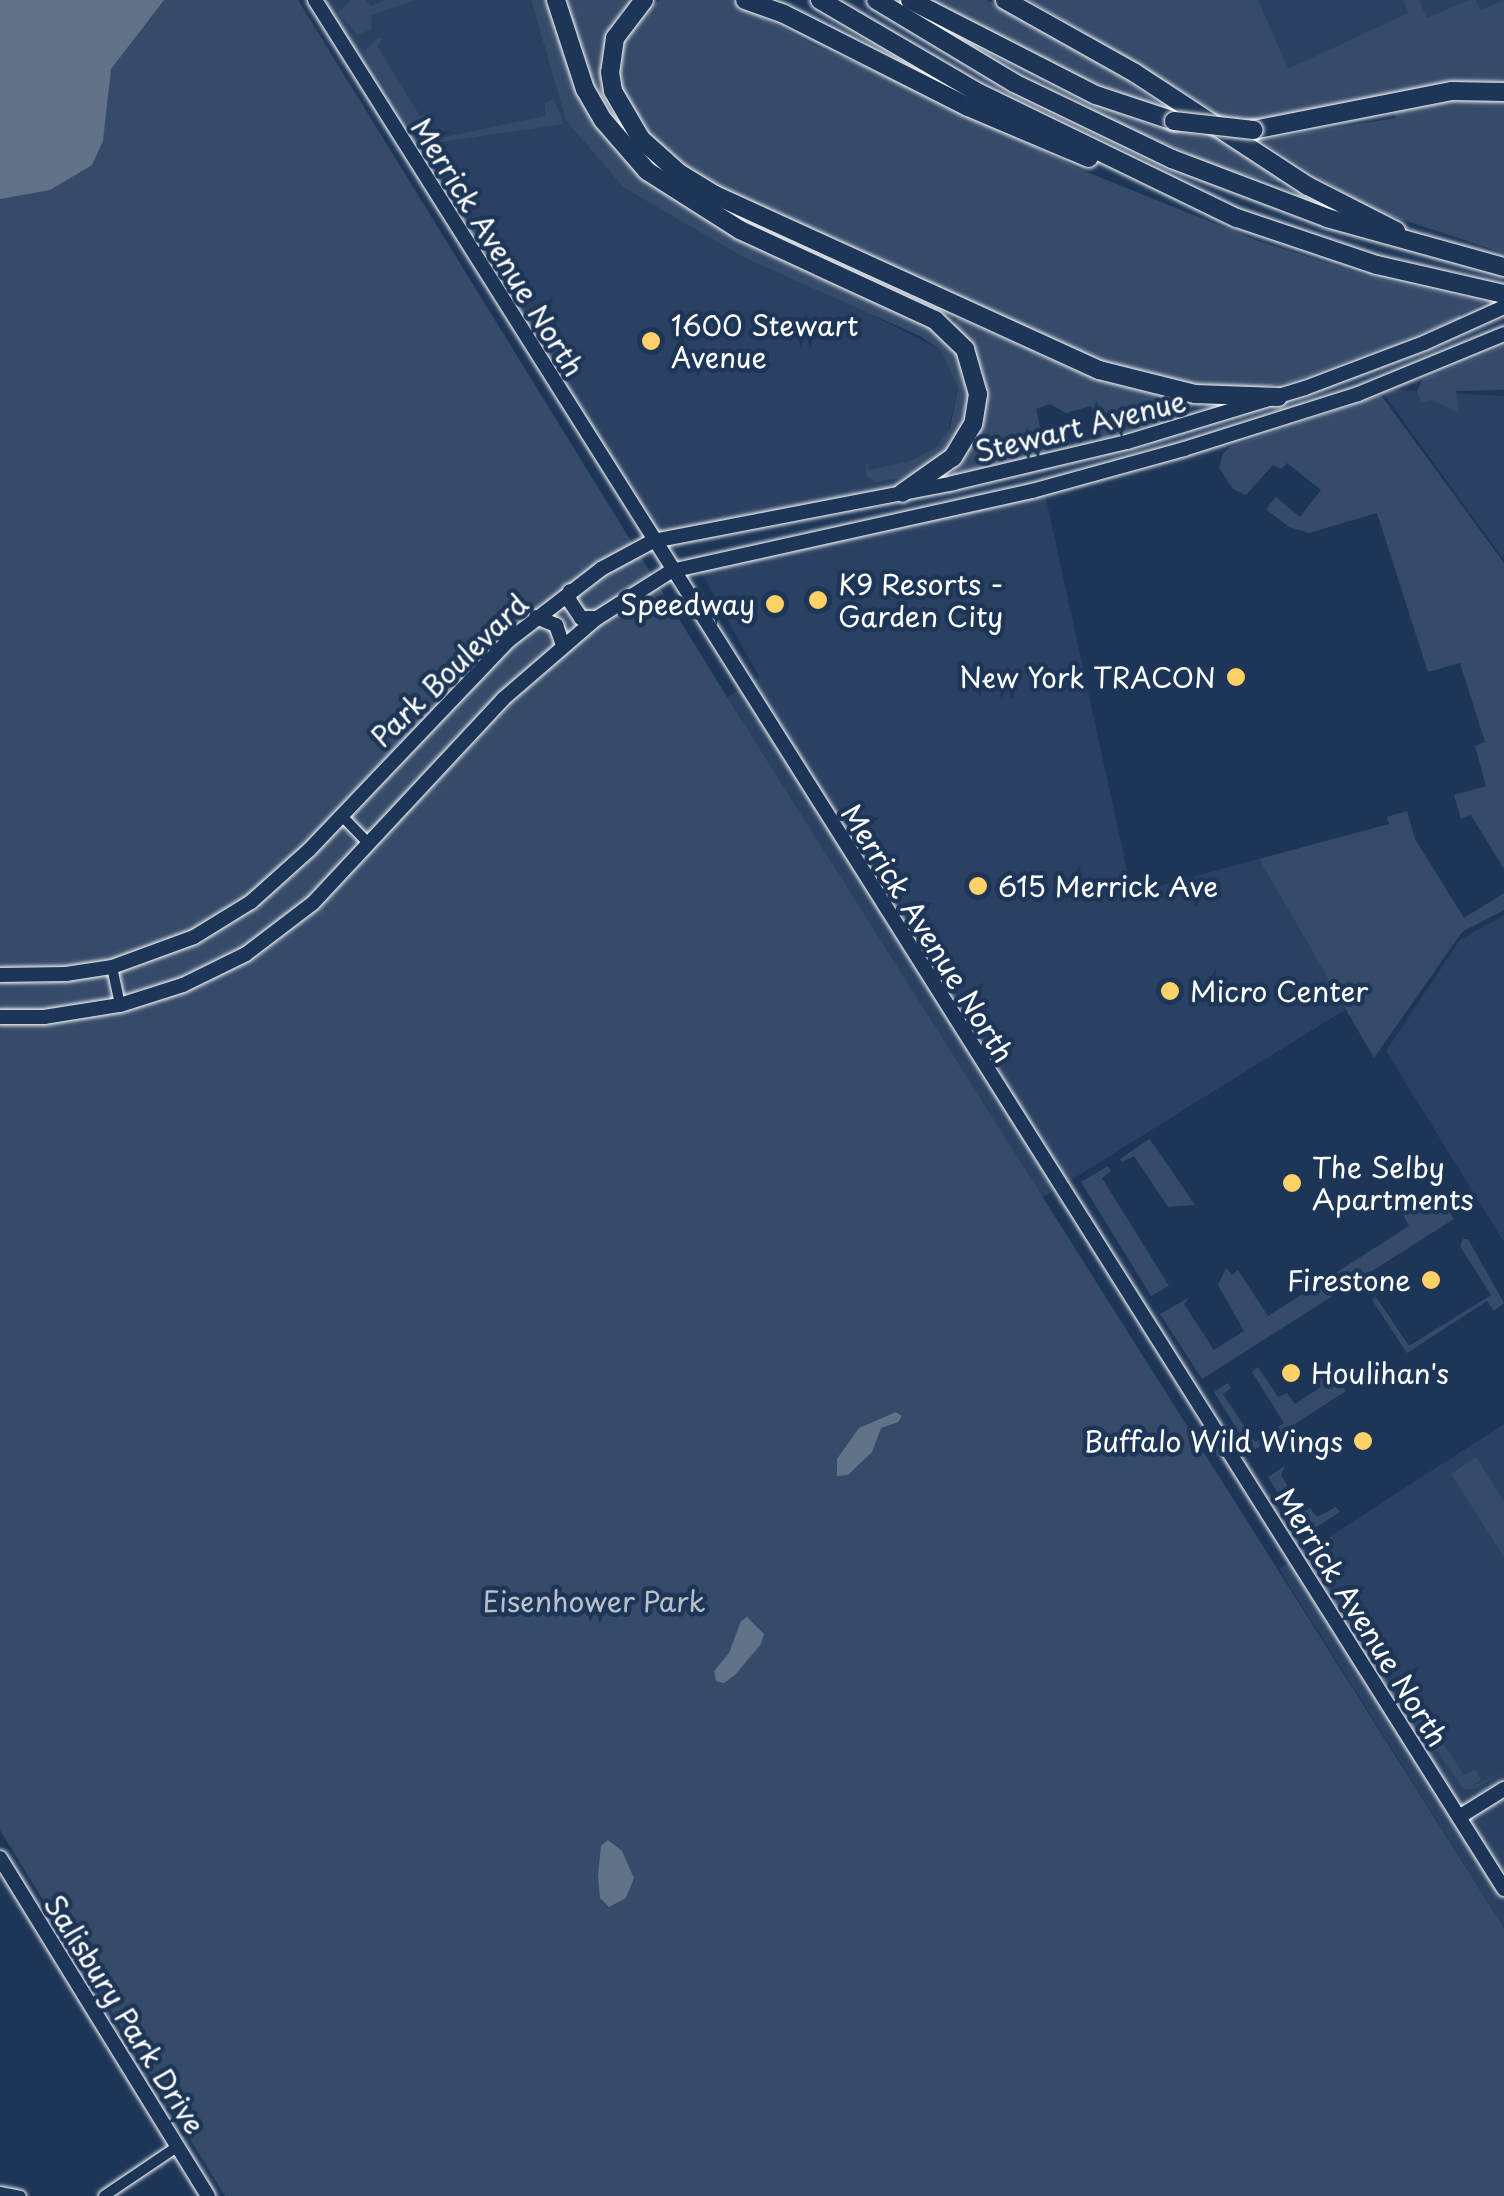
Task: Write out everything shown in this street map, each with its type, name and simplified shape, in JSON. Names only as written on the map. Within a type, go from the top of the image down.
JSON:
[{"type":"highway","points":[[556,0],[585,88],[603,120],[647,171],[740,230],[936,320],[965,350],[978,394],[973,424],[953,457],[902,493]]},
{"type":"highway","points":[[644,0],[615,38],[610,72],[613,91],[634,129],[679,173],[733,203],[1099,370],[1196,394],[1278,398]]},
{"type":"highway","points":[[745,0],[784,14],[1063,150],[1147,176]]},
{"type":"highway","points":[[762,0],[784,14]]},
{"type":"highway","points":[[820,0],[958,82],[1237,218],[1503,303]]},
{"type":"highway","points":[[876,0],[1014,82],[1134,142],[1290,206],[1504,267]]},
{"type":"highway","points":[[910,0],[1096,94],[1174,121],[1253,130],[1452,92],[1504,92]]},
{"type":"highway","points":[[1006,0],[1135,73],[1308,186],[1437,251]]},
{"type":"main road","name":"Merrick Avenue North","points":[[315,0],[1504,1890]]},
{"type":"main road","name":"Stewart Avenue","points":[[653,541],[953,483],[1193,424],[1278,398],[1424,344],[1503,303]]},
{"type":"main road","name":"Stewart Avenue","points":[[671,571],[1032,491],[1184,449],[1358,394],[1504,334]]},
{"type":"main road","points":[[1193,424],[1205,443]]},
{"type":"main road","points":[[1184,449],[1193,424]]},
{"type":"main road","points":[[1032,491],[1049,462]]},
{"type":"main road","points":[[953,483],[978,503]]},
{"type":"main road","name":"Park Boulevard","points":[[0,976],[66,974],[112,967],[194,937],[251,902],[342,816],[442,706],[536,617],[570,591],[653,541]]},
{"type":"main road","points":[[0,1017],[44,1016],[120,1006],[183,985],[246,954],[313,903],[503,698],[597,618],[671,571]]},
{"type":"main road","points":[[570,591],[569,600],[582,618],[597,618]]},
{"type":"main road","points":[[536,617],[556,625],[563,646]]},
{"type":"main road","points":[[1459,1818],[1504,1788]]},
{"type":"main road","name":"Salisbury Park Drive","points":[[0,1858],[208,2196]]},
{"type":"street","points":[[342,816],[370,845]]},
{"type":"street","points":[[112,967],[120,1006]]},
{"type":"street","points":[[104,2196],[178,2146]]},
{"type":"street","points":[[0,2192],[21,2196]]},
{"type":"shaded area","points":[[0,0],[164,0],[111,69],[103,141],[92,165],[50,190],[0,199]]},
{"type":"shaded area","points":[[322,0],[531,0],[566,121],[623,187],[941,350],[958,388],[942,458],[951,475],[943,487],[653,546]]},
{"type":"shaded area","points":[[1133,0],[1504,0],[1504,63],[1248,109]]},
{"type":"shaded area","points":[[1380,389],[1504,396],[1504,560]]},
{"type":"shaded area","points":[[1045,494],[1132,893],[1259,859],[1346,1009],[1042,1198],[727,697],[759,677],[698,566]]},
{"type":"shaded area","points":[[1504,915],[1504,1242],[1386,1051],[1460,940]]},
{"type":"shaded area","points":[[896,1412],[902,1416],[898,1422],[881,1428],[872,1452],[848,1475],[837,1476],[837,1459],[859,1428]]},
{"type":"shaded area","points":[[1504,1424],[1504,1928],[1279,1569]]},
{"type":"shaded area","points":[[747,1617],[764,1634],[761,1644],[735,1675],[724,1683],[716,1681],[714,1671],[729,1653],[741,1621]]},
{"type":"shaded area","points":[[608,1840],[622,1851],[634,1878],[626,1898],[609,1907],[600,1898],[598,1875],[601,1846]]},
{"type":"green space","name":"Eisenhower Park","points":[[0,0],[298,0],[727,697],[1504,1928],[1504,2196],[225,2196],[0,1830]]},
{"type":"green space","points":[[351,0],[366,0],[370,6],[385,0],[416,0],[371,15],[372,29],[357,35],[338,13]]},
{"type":"green space","points":[[531,0],[551,0],[592,117],[651,185],[721,228],[929,324],[950,340],[965,362],[971,391],[967,422],[952,449],[912,476],[875,482],[866,475],[866,460],[869,470],[911,461],[936,447],[950,428],[958,388],[941,350],[920,336],[745,258],[623,187],[566,121]]},
{"type":"green space","points":[[565,0],[636,0],[622,11],[607,36],[601,70],[606,95],[597,99]]},
{"type":"green space","points":[[660,0],[731,0],[817,47],[918,88],[1077,168],[1258,241],[1370,277],[1486,302],[1460,314],[1461,318],[1291,382],[1233,391],[1121,372],[753,207],[690,173],[648,138],[628,109],[618,79],[621,44],[636,18]]},
{"type":"green space","points":[[920,0],[987,0],[1114,72],[1175,115],[1036,59]]},
{"type":"green space","points":[[1029,0],[1258,0],[1288,69],[1408,13],[1403,0],[1419,0],[1427,18],[1469,0],[1476,0],[1481,10],[1504,0],[1504,87],[1460,86],[1458,82],[1281,121],[1235,123]]},
{"type":"green space","points":[[378,38],[383,39],[377,46],[420,116],[429,113],[410,129],[363,52]]},
{"type":"green space","points":[[554,99],[564,124],[440,142],[469,195],[471,202],[460,205],[422,135],[442,128],[445,137],[545,116],[545,103]]},
{"type":"green space","points":[[1462,99],[1504,101],[1504,253],[1367,208],[1260,140],[1396,118],[1394,113]]},
{"type":"green space","points":[[1096,105],[1153,126],[1220,140],[1280,180],[1279,183],[1225,170],[1088,110]]},
{"type":"green space","points":[[958,318],[1097,380],[1194,404],[1189,413],[1102,439],[1091,406],[1066,413],[1050,404],[1036,409],[1046,453],[951,475],[983,420],[987,394],[982,368],[968,340],[953,324]]},
{"type":"green space","points":[[1504,346],[1504,390],[1456,391],[1459,413],[1432,400],[1421,403],[1417,391],[1422,380]]},
{"type":"green space","points":[[1381,395],[1504,563],[1504,869],[1471,815],[1461,819],[1454,795],[1486,786],[1475,746],[1485,742],[1460,663],[1428,672],[1377,513],[1309,533],[1289,527],[1266,509],[1276,497],[1300,517],[1321,490],[1287,463],[1281,469],[1273,465],[1246,495],[1233,489],[1219,468],[1223,453],[1230,447]]},
{"type":"green space","points":[[1407,811],[1415,839],[1464,918],[1504,893],[1504,910],[1462,932],[1374,1058],[1259,859],[1389,824],[1387,817]]},
{"type":"green space","points":[[1149,1139],[1195,1205],[1168,1207],[1134,1156],[1122,1162],[1120,1159]]},
{"type":"green space","points":[[1108,1166],[1111,1171],[1102,1178],[1169,1286],[1151,1296],[1081,1182]]},
{"type":"green space","points":[[1436,1191],[1454,1219],[1202,1379],[1160,1314],[1190,1297],[1184,1304],[1214,1350],[1244,1331],[1218,1285],[1226,1268],[1232,1275],[1238,1270],[1268,1316],[1409,1226],[1402,1213]]},
{"type":"green space","points":[[1463,1239],[1468,1239],[1504,1303],[1494,1311],[1487,1301],[1407,1353],[1372,1300],[1376,1297],[1409,1346],[1491,1295],[1460,1246]]},
{"type":"green space","points":[[1258,1367],[1278,1397],[1287,1393],[1295,1404],[1321,1387],[1314,1375],[1330,1367],[1346,1391],[1251,1452],[1214,1392],[1228,1383],[1231,1388],[1223,1394],[1255,1442],[1284,1423],[1252,1372]]},
{"type":"green space","points":[[1476,1457],[1504,1502],[1504,1557],[1451,1474]]},
{"type":"green space","points":[[1285,1466],[1281,1475],[1303,1512],[1310,1508],[1317,1517],[1336,1507],[1340,1512],[1312,1530],[1300,1529],[1268,1477]]},
{"type":"green space","points":[[1426,1716],[1464,1775],[1475,1769],[1481,1780],[1469,1788],[1504,1771],[1475,1789],[1464,1789],[1416,1722]]},
{"type":"place","name":"1600 Stewart Avenue","points":[[651,341]]},
{"type":"place","name":"K9 Resorts - Garden City","points":[[818,600]]},
{"type":"place","name":"Speedway","points":[[775,604]]},
{"type":"place","name":"New York TRACON","points":[[1236,677]]},
{"type":"place","name":"615 Merrick Ave","points":[[978,886]]},
{"type":"place","name":"Micro Center","points":[[1170,991]]},
{"type":"place","name":"The Selby Apartments","points":[[1292,1183]]},
{"type":"place","name":"Firestone","points":[[1431,1280]]},
{"type":"place","name":"Houlihan's","points":[[1291,1373]]},
{"type":"place","name":"Buffalo Wild Wings","points":[[1363,1441]]}]
